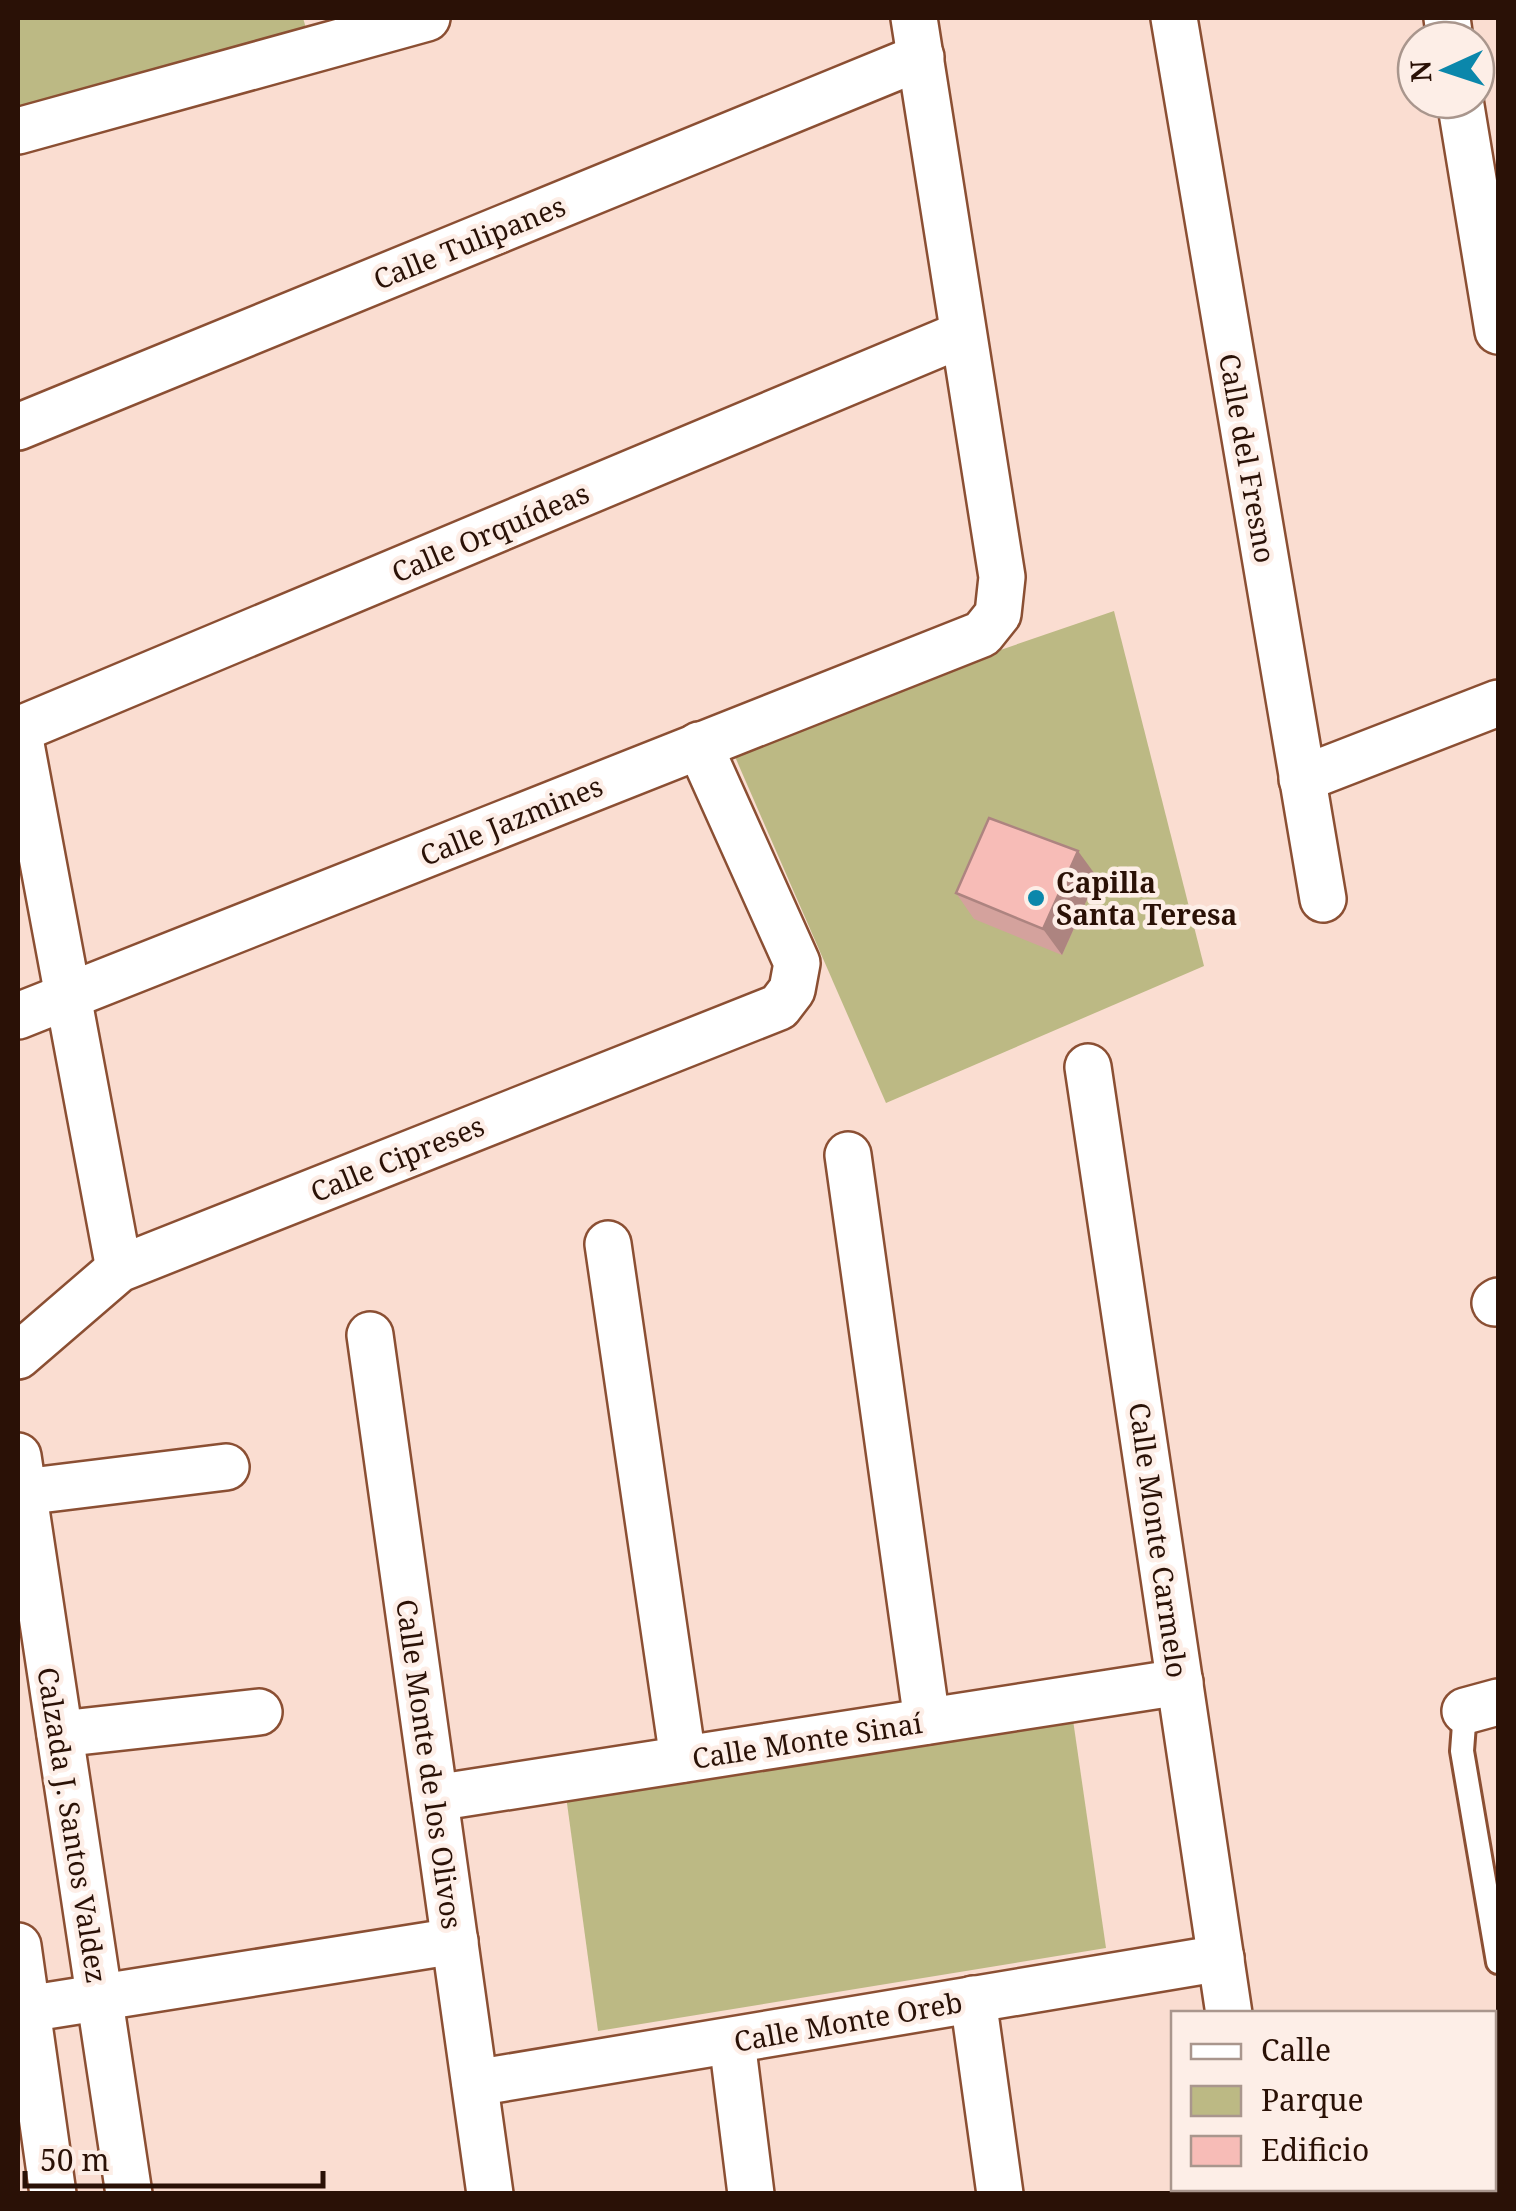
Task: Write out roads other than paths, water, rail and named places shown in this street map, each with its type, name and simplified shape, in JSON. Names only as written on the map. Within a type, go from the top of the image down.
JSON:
[{"type":"street","points":[[18,131],[427,18]]},
{"type":"street","name":"Calle del Fresno","points":[[1174,18],[1323,899]]},
{"type":"street","points":[[918,37],[962,334]]},
{"type":"street","name":"Calle Tulipanes","points":[[18,427],[918,37]]},
{"type":"street","points":[[1463,120],[1498,331]]},
{"type":"street","name":"Calle Jazmines","points":[[18,1016],[982,634],[998,614],[1002,577],[962,334]]},
{"type":"street","name":"Calle Orquídeas","points":[[18,729],[962,334]]},
{"type":"street","points":[[1302,779],[1498,703]]},
{"type":"street","points":[[18,729],[119,1268]]},
{"type":"street","name":"Calle Cipreses","points":[[18,1356],[119,1268],[780,1006],[792,990],[797,963],[699,745]]},
{"type":"street","name":"Calle Monte Carmelo","points":[[1088,1067],[1229,2011]]},
{"type":"street","points":[[848,1155],[927,1722]]},
{"type":"street","points":[[608,1244],[683,1759]]},
{"type":"street","name":"Calle Monte de los Olivos","points":[[370,1335],[490,2194]]},
{"type":"street","points":[[20,1474],[226,1467]]},
{"type":"street","name":"Calzada J. Santos Valdez","points":[[20,1474],[129,2194]]},
{"type":"street","name":"Calle Monte Sinaí","points":[[435,1798],[1180,1682]]},
{"type":"street","points":[[60,1734],[259,1712]]},
{"type":"street","points":[[27,2009],[455,1941]]},
{"type":"street","points":[[18,1946],[53,2194]]},
{"type":"street","name":"Calle Monte Oreb","points":[[475,2083],[1221,1958]]},
{"type":"street","points":[[973,2000],[1000,2194]]},
{"type":"street","points":[[732,2041],[751,2194]]},
{"type":"lane","points":[[1482,1707],[1462,1751],[1498,1962]]},
{"type":"place","name":"Capilla Santa Teresa","points":[[1036,898]]}]
